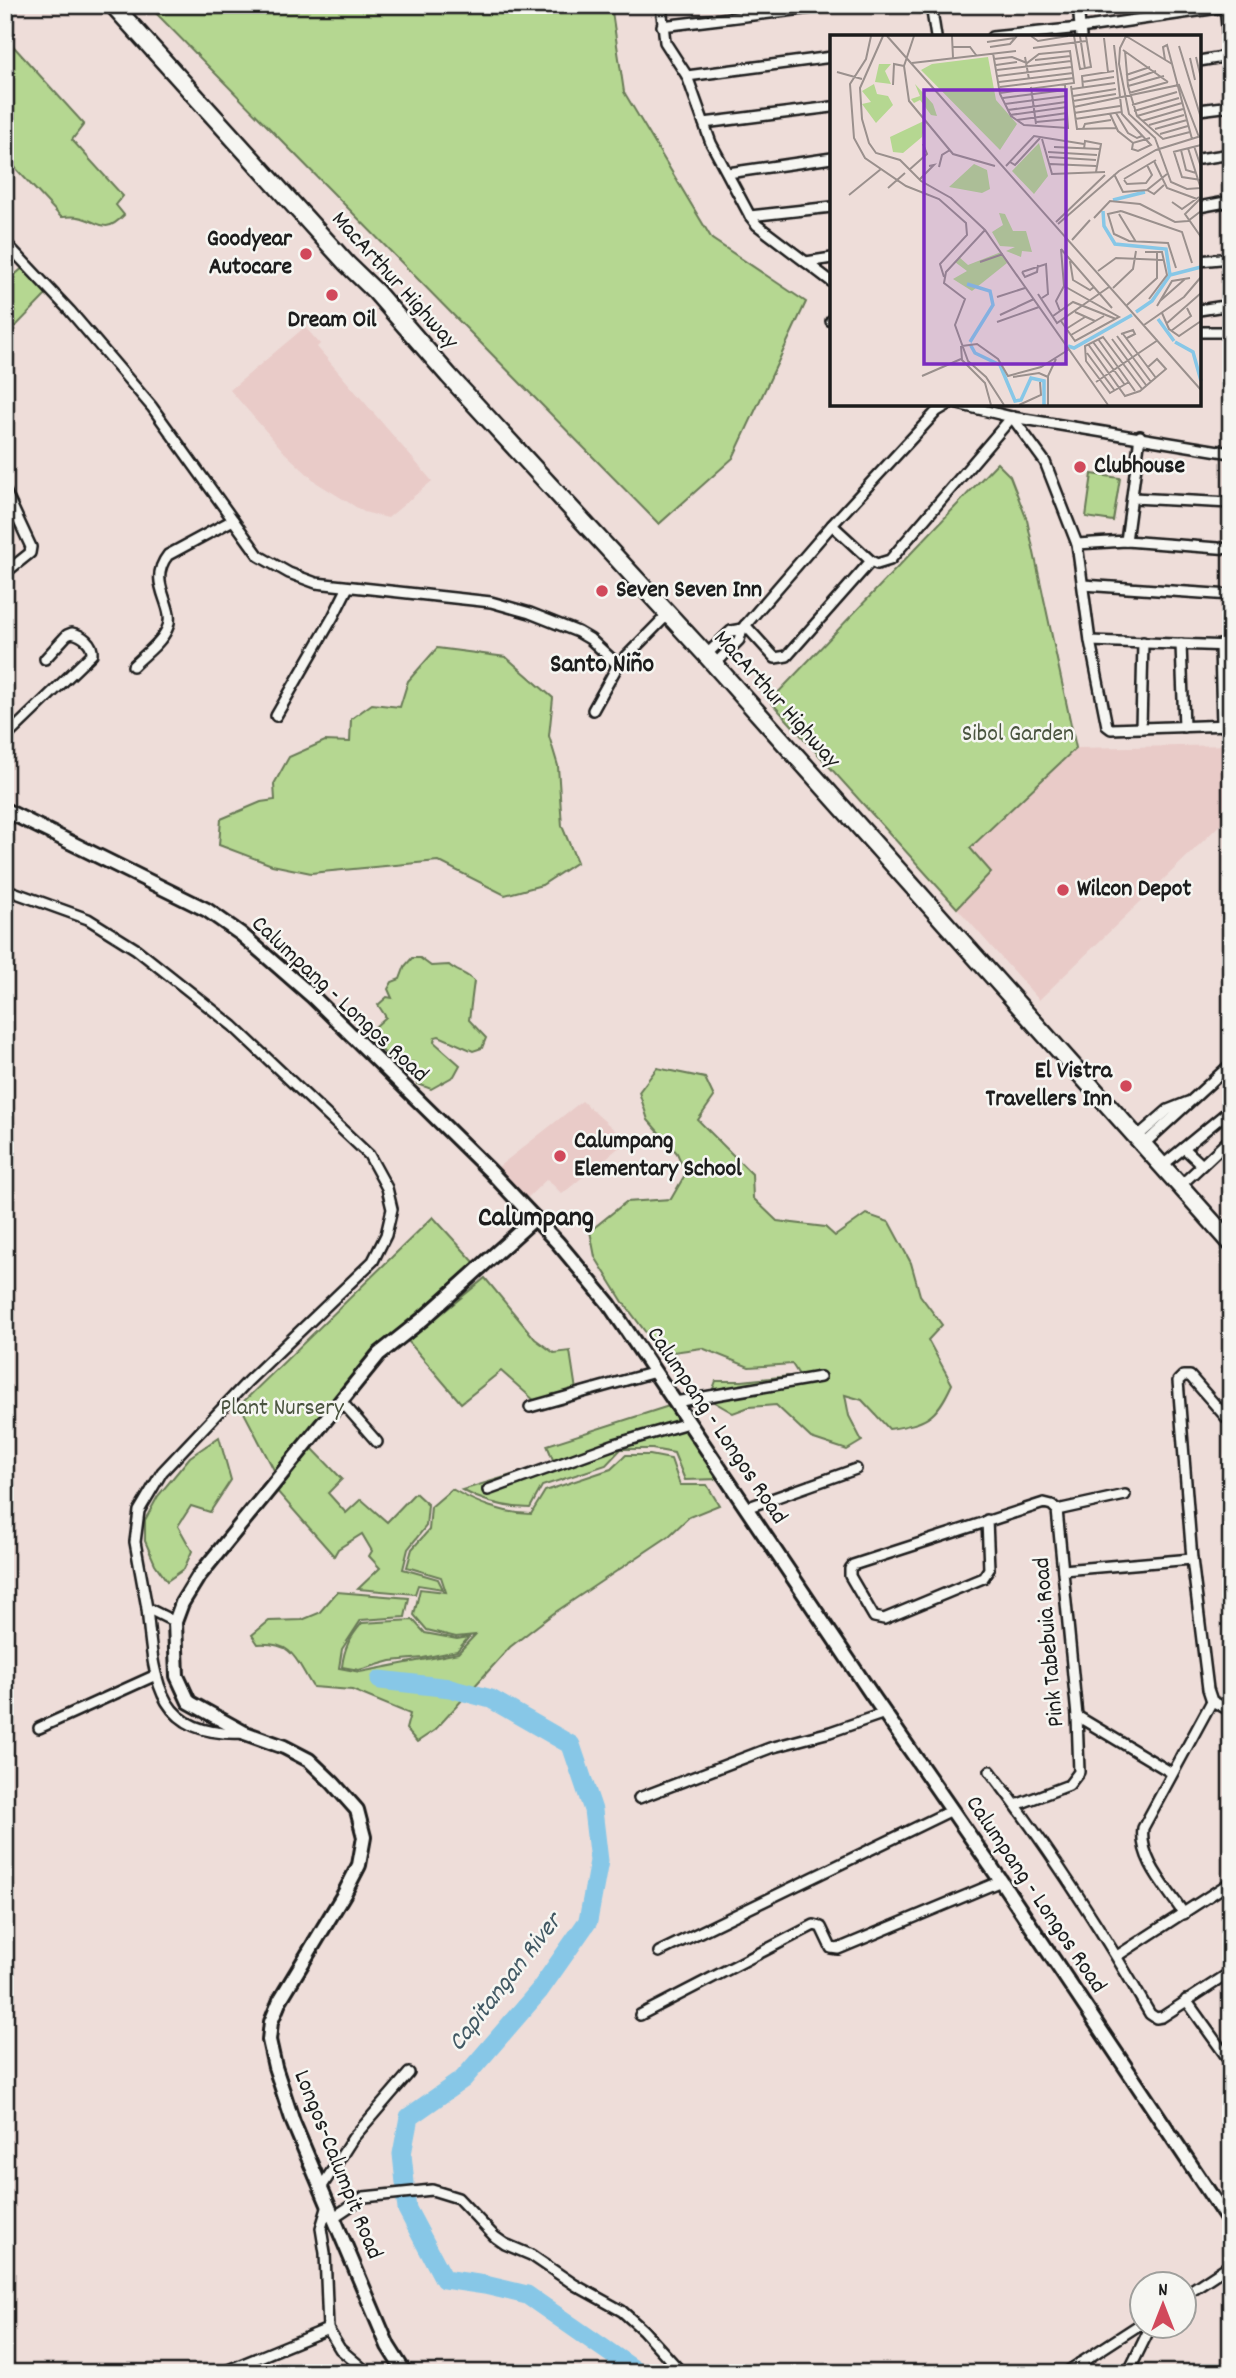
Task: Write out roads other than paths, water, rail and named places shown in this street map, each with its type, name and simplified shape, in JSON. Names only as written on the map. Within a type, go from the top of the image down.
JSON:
[{"type":"highway","name":"MacArthur Highway","points":[[113,5],[710,660],[1231,1243]]},
{"type":"street","points":[[661,5],[665,42],[687,76],[711,143],[750,216],[757,225],[830,280]]},
{"type":"street","points":[[662,26],[837,5]]},
{"type":"street","points":[[931,5],[936,35]]},
{"type":"street","points":[[1078,5],[1081,32]]},
{"type":"street","points":[[1028,35],[1081,32],[1225,6],[1231,72]]},
{"type":"street","points":[[1201,61],[1229,56]]},
{"type":"street","points":[[687,76],[830,57]]},
{"type":"street","points":[[1201,110],[1231,106]]},
{"type":"street","points":[[704,123],[830,107]]},
{"type":"street","points":[[1201,159],[1231,154]]},
{"type":"street","points":[[728,173],[830,158]]},
{"type":"street","points":[[1201,207],[1231,201]]},
{"type":"street","points":[[750,216],[830,207]]},
{"type":"street","points":[[5,242],[152,407],[259,556],[303,579],[348,587],[478,600],[530,613],[590,639],[618,665]]},
{"type":"street","points":[[806,262],[830,258]]},
{"type":"street","points":[[1201,261],[1231,258]]},
{"type":"street","points":[[1201,310],[1231,305]]},
{"type":"street","points":[[1201,331],[1231,332]]},
{"type":"street","points":[[710,660],[739,640],[744,627],[832,525],[937,411],[946,406]]},
{"type":"street","points":[[966,406],[1012,417],[1231,453]]},
{"type":"street","points":[[832,525],[871,561],[877,564],[890,560],[1012,417]]},
{"type":"street","points":[[1012,417],[1045,462],[1077,544],[1090,641],[1107,726],[1111,729],[1226,725],[1220,645]]},
{"type":"street","points":[[1126,541],[1140,436]]},
{"type":"street","points":[[5,491],[31,547],[30,553],[5,573]]},
{"type":"street","points":[[1133,498],[1231,503]]},
{"type":"street","points":[[133,666],[166,632],[169,624],[159,576],[162,563],[168,555],[233,520]]},
{"type":"street","points":[[1077,544],[1126,541],[1231,549]]},
{"type":"street","points":[[744,627],[775,658],[787,656],[871,561]]},
{"type":"street","points":[[1083,585],[1231,595]]},
{"type":"street","points":[[276,716],[310,660],[348,587]]},
{"type":"street","points":[[593,710],[618,665],[667,615]]},
{"type":"street","points":[[5,738],[92,654],[93,649],[90,644],[72,633],[45,659]]},
{"type":"street","points":[[1090,641],[1231,646]]},
{"type":"street","points":[[1141,727],[1143,642]]},
{"type":"street","points":[[1181,644],[1184,727]]},
{"type":"street","name":"Calumpang - Longos Road","points":[[5,810],[207,910],[241,934],[313,997],[535,1218],[609,1304],[656,1372],[1231,2225]]},
{"type":"street","points":[[5,889],[88,919],[136,949],[233,1026],[369,1155],[387,1188],[392,1209],[386,1235],[373,1261],[248,1381],[162,1472],[139,1511],[135,1542],[156,1675],[170,1710],[194,1726],[224,1734],[245,1733]]},
{"type":"street","points":[[1141,1141],[1192,1100],[1231,1063]]},
{"type":"street","points":[[1163,1166],[1231,1109]]},
{"type":"street","points":[[1181,1185],[1231,1138]]},
{"type":"street","points":[[1184,1148],[1202,1165]]},
{"type":"street","name":"Longos-Calumpit Road","points":[[405,2373],[388,2346],[293,2122],[269,2040],[271,2022],[280,2000],[359,1865],[364,1837],[356,1810],[309,1760],[284,1747],[245,1733],[188,1702],[177,1676],[175,1622],[182,1603],[198,1577],[379,1354],[423,1319],[535,1218]]},
{"type":"street","points":[[530,1407],[656,1372]]},
{"type":"street","points":[[1231,1423],[1190,1376],[1183,1376],[1178,1381],[1192,1559],[1208,1689],[1212,1701],[1231,1712]]},
{"type":"street","points":[[675,1402],[820,1377]]},
{"type":"street","points":[[341,1401],[377,1442]]},
{"type":"street","points":[[488,1490],[615,1444],[688,1423]]},
{"type":"street","points":[[746,1508],[856,1469]]},
{"type":"street","points":[[987,1520],[989,1569],[983,1578],[884,1619],[874,1617],[850,1576],[853,1565],[987,1520],[1044,1503],[1057,1510],[1125,1495]]},
{"type":"street","name":"Pink Tabebuia Road","points":[[1016,1805],[1069,1785],[1079,1772],[1077,1716],[1057,1510]]},
{"type":"street","points":[[1063,1570],[1192,1559]]},
{"type":"street","points":[[147,1608],[175,1622]]},
{"type":"street","points":[[39,1728],[156,1675]]},
{"type":"street","points":[[1184,1914],[1146,1857],[1141,1842],[1148,1815],[1212,1701]]},
{"type":"street","points":[[639,1798],[770,1748],[830,1732],[885,1713]]},
{"type":"street","points":[[1077,1716],[1172,1773]]},
{"type":"street","points":[[990,1771],[1016,1805],[1117,1956],[1150,2014],[1156,2018],[1162,2017],[1231,1972]]},
{"type":"street","points":[[659,1952],[952,1810]]},
{"type":"street","points":[[640,2015],[814,1926],[821,1927],[831,1948],[838,1949],[1001,1881]]},
{"type":"street","points":[[1117,1956],[1231,1882]]},
{"type":"street","points":[[1186,2000],[1231,2063]]},
{"type":"street","points":[[321,2188],[353,2138],[409,2073]]},
{"type":"street","points":[[334,2217],[364,2197],[432,2190],[458,2198],[505,2244],[531,2255],[575,2286],[622,2311],[682,2373]]},
{"type":"street","points":[[328,2205],[321,2228],[325,2253],[328,2329],[340,2349],[368,2373]]},
{"type":"street","points":[[1198,2286],[1231,2264]]},
{"type":"street","points":[[220,2373],[328,2329]]},
{"type":"street","points":[[1065,2373],[1128,2332]]},
{"type":"street","points":[[1128,2373],[1144,2340]]},
{"type":"street","points":[[1080,2363],[1089,2373]]},
{"type":"waterway","name":"Capitangan River","points":[[380,1680],[450,1688],[491,1699],[571,1745],[593,1810],[599,1861],[588,1921],[539,1991],[463,2079],[409,2117],[402,2154],[405,2183]]},
{"type":"waterway","name":"Capitangan River","points":[[406,2201],[407,2209],[444,2279],[527,2295],[639,2373]]},
{"type":"place","name":"Goodyear Autocare","points":[[306,254]]},
{"type":"place","name":"Dream Oil","points":[[332,295]]},
{"type":"place","name":"Clubhouse","points":[[1080,467]]},
{"type":"place","name":"Seven Seven Inn","points":[[602,591]]},
{"type":"place","name":"Wilcon Depot","points":[[1063,890]]},
{"type":"place","name":"El Vistra Travellers Inn","points":[[1126,1086]]},
{"type":"place","name":"Calumpang Elementary School","points":[[560,1156]]},
{"type":"district","name":"Santo Niño","points":[[602,665]]},
{"type":"district","name":"Calumpang","points":[[536,1220]]},
{"type":"park label","name":"Sibol Garden","points":[[1018,735]]},
{"type":"park label","name":"Plant Nursery","points":[[282,1409]]}]
